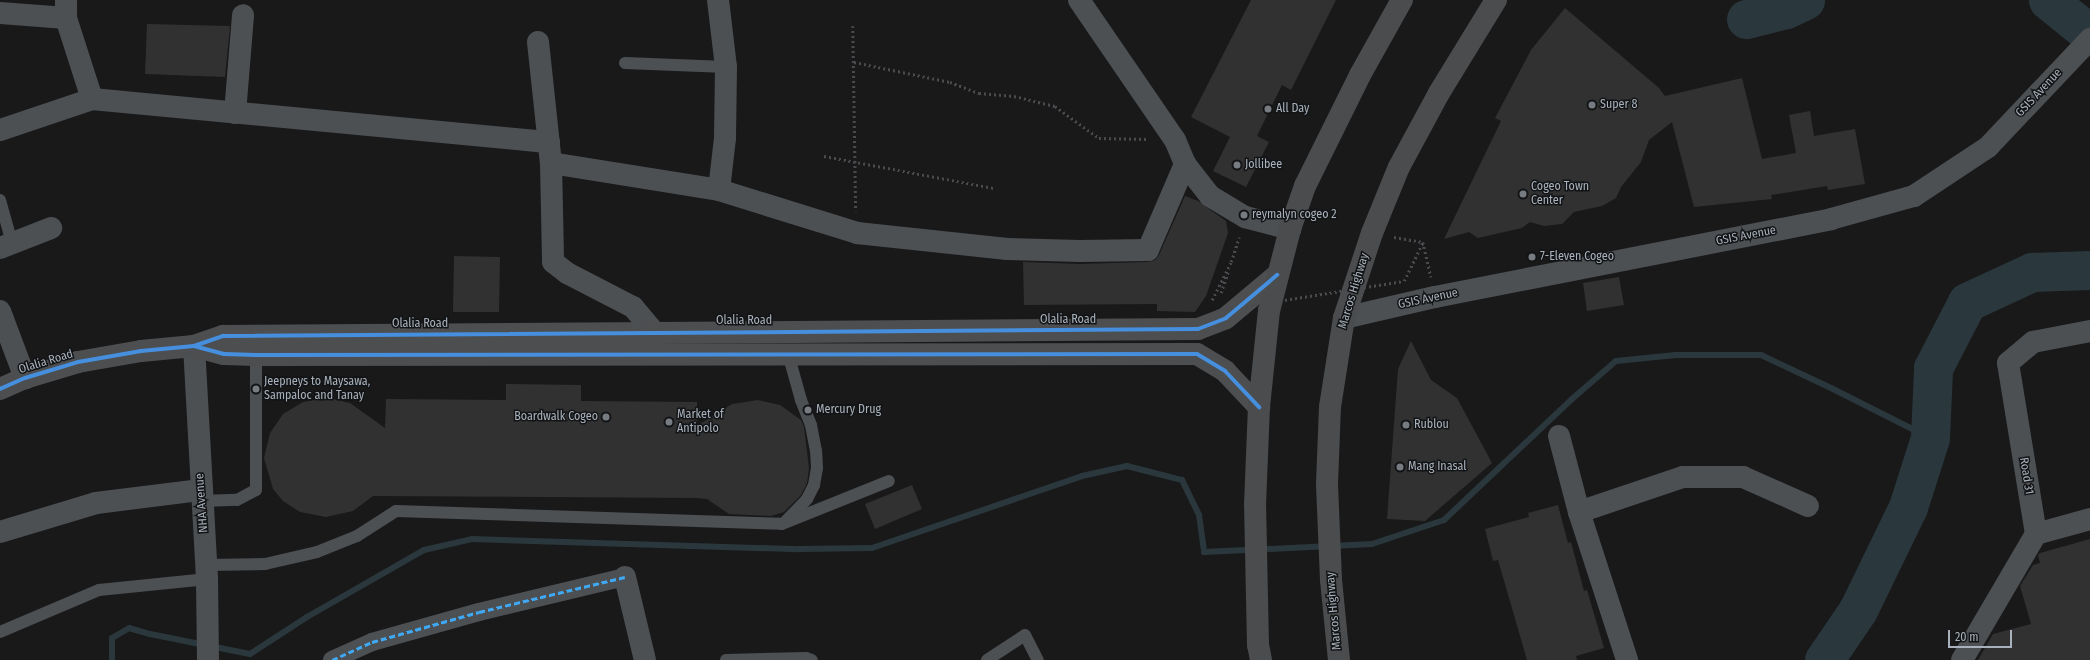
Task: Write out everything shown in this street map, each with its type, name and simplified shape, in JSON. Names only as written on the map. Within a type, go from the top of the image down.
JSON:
[{"type":"main road","points":[[1261,660],[1258,645],[1256,532],[1254,505],[1259,407],[1269,311],[1290,229],[1309,179],[1360,75],[1402,0]]},
{"type":"main road","name":"Marcos Highway","points":[[1339,660],[1331,580],[1328,484],[1330,407],[1344,318],[1372,232],[1399,167],[1439,93],[1496,0]]},
{"type":"main road","name":"Olalia Road","points":[[0,388],[25,378],[78,362],[141,351],[194,346],[224,354],[256,345],[654,332],[1198,329],[1226,318],[1277,275]]},
{"type":"main road","name":"Olalia Road","points":[[256,345],[655,355],[1197,354],[1224,371],[1259,407]]},
{"type":"street","points":[[718,0],[726,67],[725,138],[719,190]]},
{"type":"street","points":[[1079,0],[1175,140],[1185,164],[1210,196],[1245,217],[1290,229]]},
{"type":"street","points":[[0,13],[66,9],[92,99]]},
{"type":"street","points":[[235,113],[243,15]]},
{"type":"street","name":"GSIS Avenue","points":[[1344,318],[1435,297],[1831,219],[1914,196],[1988,147],[2090,39]]},
{"type":"street","points":[[538,42],[550,153],[553,262],[567,272],[632,307],[654,332],[655,355]]},
{"type":"street","points":[[0,130],[92,99],[235,113],[550,153],[719,190],[857,233],[1007,249],[1080,251],[1148,250],[1185,164]]},
{"type":"street","points":[[6,246],[51,228]]},
{"type":"street","points":[[0,311],[25,378]]},
{"type":"street","name":"Road 31","points":[[2036,534],[2008,363],[2033,342],[2090,332]]},
{"type":"street","name":"NHA Avenue","points":[[194,346],[206,572],[208,660]]},
{"type":"street","points":[[1559,436],[1578,512],[1623,659]]},
{"type":"street","points":[[1578,512],[1683,477],[1743,477],[1808,506]]},
{"type":"street","points":[[0,532],[96,503],[201,495]]},
{"type":"street","points":[[1962,660],[2036,534],[2090,519]]},
{"type":"street","points":[[332,660],[372,642],[479,612],[625,577],[645,660]]},
{"type":"lane","points":[[625,63],[726,67]]},
{"type":"lane","points":[[0,200],[6,246]]},
{"type":"lane","points":[[782,524],[807,499],[814,485],[817,468],[816,452],[811,425],[801,400],[788,355],[787,331]]},
{"type":"lane","points":[[201,495],[237,500],[256,490],[256,345]]},
{"type":"lane","points":[[0,632],[99,590],[206,572],[265,564],[317,552],[357,536],[396,511],[782,524],[889,481]]},
{"type":"lane","points":[[987,660],[1025,635],[1038,660]]},
{"type":"lane","points":[[726,660],[806,658],[812,660]]},
{"type":"path","points":[[853,26],[857,233]]},
{"type":"path","points":[[854,62],[950,82],[979,93],[1014,96],[1055,106],[1099,138],[1175,140]]},
{"type":"path","points":[[824,156],[994,188]]},
{"type":"path","points":[[1220,297],[1245,217]]},
{"type":"path","points":[[1372,232],[1423,242]]},
{"type":"path","points":[[1423,242],[1435,297]]},
{"type":"path","points":[[1218,304],[1216,310],[1404,281],[1423,242]]},
{"type":"path","points":[[1198,329],[1231,262]]},
{"type":"building","points":[[1251,0],[1336,0],[1291,90],[1282,85],[1257,136],[1269,142],[1246,187],[1213,171],[1230,137],[1191,117]]},
{"type":"building","points":[[1565,8],[1659,88],[1665,96],[1742,78],[1762,159],[1796,153],[1789,115],[1810,111],[1814,136],[1855,129],[1865,184],[1828,190],[1827,186],[1771,195],[1772,199],[1694,207],[1672,122],[1649,140],[1641,162],[1621,187],[1616,198],[1602,206],[1574,212],[1562,224],[1544,226],[1530,222],[1522,228],[1478,238],[1469,232],[1444,239],[1501,121],[1495,118],[1531,50]]},
{"type":"building","points":[[147,24],[230,26],[225,77],[145,74]]},
{"type":"building","points":[[1185,196],[1198,201],[1226,221],[1228,233],[1206,296],[1195,312],[1157,311],[1157,304],[1024,305],[1023,262],[1080,264],[1148,262],[1155,260],[1159,255]]},
{"type":"building","points":[[454,256],[500,257],[499,312],[453,312]]},
{"type":"building","points":[[1619,277],[1624,305],[1587,311],[1583,283]]},
{"type":"building","points":[[1411,341],[1431,380],[1457,398],[1492,463],[1425,521],[1387,519],[1398,369]]},
{"type":"building","points":[[506,384],[581,385],[581,401],[697,402],[697,426],[732,404],[758,400],[780,405],[801,420],[804,427],[809,468],[807,483],[801,495],[784,512],[771,516],[729,514],[707,499],[696,498],[373,496],[353,511],[326,517],[300,512],[283,501],[273,489],[264,458],[270,433],[283,414],[303,402],[328,398],[350,403],[385,428],[386,399],[506,400]]},
{"type":"building","points":[[912,485],[922,509],[875,529],[865,504]]},
{"type":"building","points":[[1558,505],[1568,543],[1571,542],[1584,591],[1587,590],[1604,648],[1576,656],[1577,660],[1527,660],[1498,560],[1493,561],[1485,529],[1529,517],[1528,513]]},
{"type":"building","points":[[2090,539],[2090,660],[1978,660],[1993,634],[2031,624],[2020,586],[2033,565],[2040,563],[2038,555],[2040,553]]},
{"type":"waterway","points":[[1746,19],[1786,9],[1805,0]]},
{"type":"waterway","points":[[2048,0],[2090,34]]},
{"type":"waterway","points":[[1824,660],[1858,610],[1908,507],[1930,438],[1933,368],[1967,302],[2032,272],[2090,270]]},
{"type":"waterway","points":[[112,660],[112,638],[129,628],[150,634],[250,654],[307,617],[424,550],[472,539],[799,549],[872,548],[1082,476],[1127,466],[1182,480],[1199,515],[1204,552],[1372,544],[1444,520],[1572,399],[1616,361],[1676,355],[1761,355],[1835,390],[1930,438]]},
{"type":"marked path","points":[[332,660],[372,642],[479,612],[625,577]]},
{"type":"cycle path","points":[[0,389],[25,378],[78,362],[141,351],[194,346],[223,336],[1198,329],[1226,318],[1277,275]]},
{"type":"cycle path","points":[[194,346],[224,354],[256,355],[1197,354],[1225,371],[1259,407]]},
{"type":"place","name":"Super 8","points":[[1592,105]]},
{"type":"place","name":"All Day","points":[[1268,109]]},
{"type":"place","name":"Jollibee","points":[[1237,165]]},
{"type":"place","name":"Cogeo Town Center","points":[[1523,194]]},
{"type":"place","name":"reymalyn cogeo 2","points":[[1244,215]]},
{"type":"place","name":"7-Eleven Cogeo","points":[[1532,257]]},
{"type":"place","name":"Jeepneys to Maysawa, Sampaloc and Tanay","points":[[256,389]]},
{"type":"place","name":"Mercury Drug","points":[[808,410]]},
{"type":"place","name":"Boardwalk Cogeo","points":[[606,417]]},
{"type":"place","name":"Market of Antipolo","points":[[669,422]]},
{"type":"place","name":"Rublou","points":[[1406,425]]},
{"type":"place","name":"Mang Inasal","points":[[1400,467]]}]
